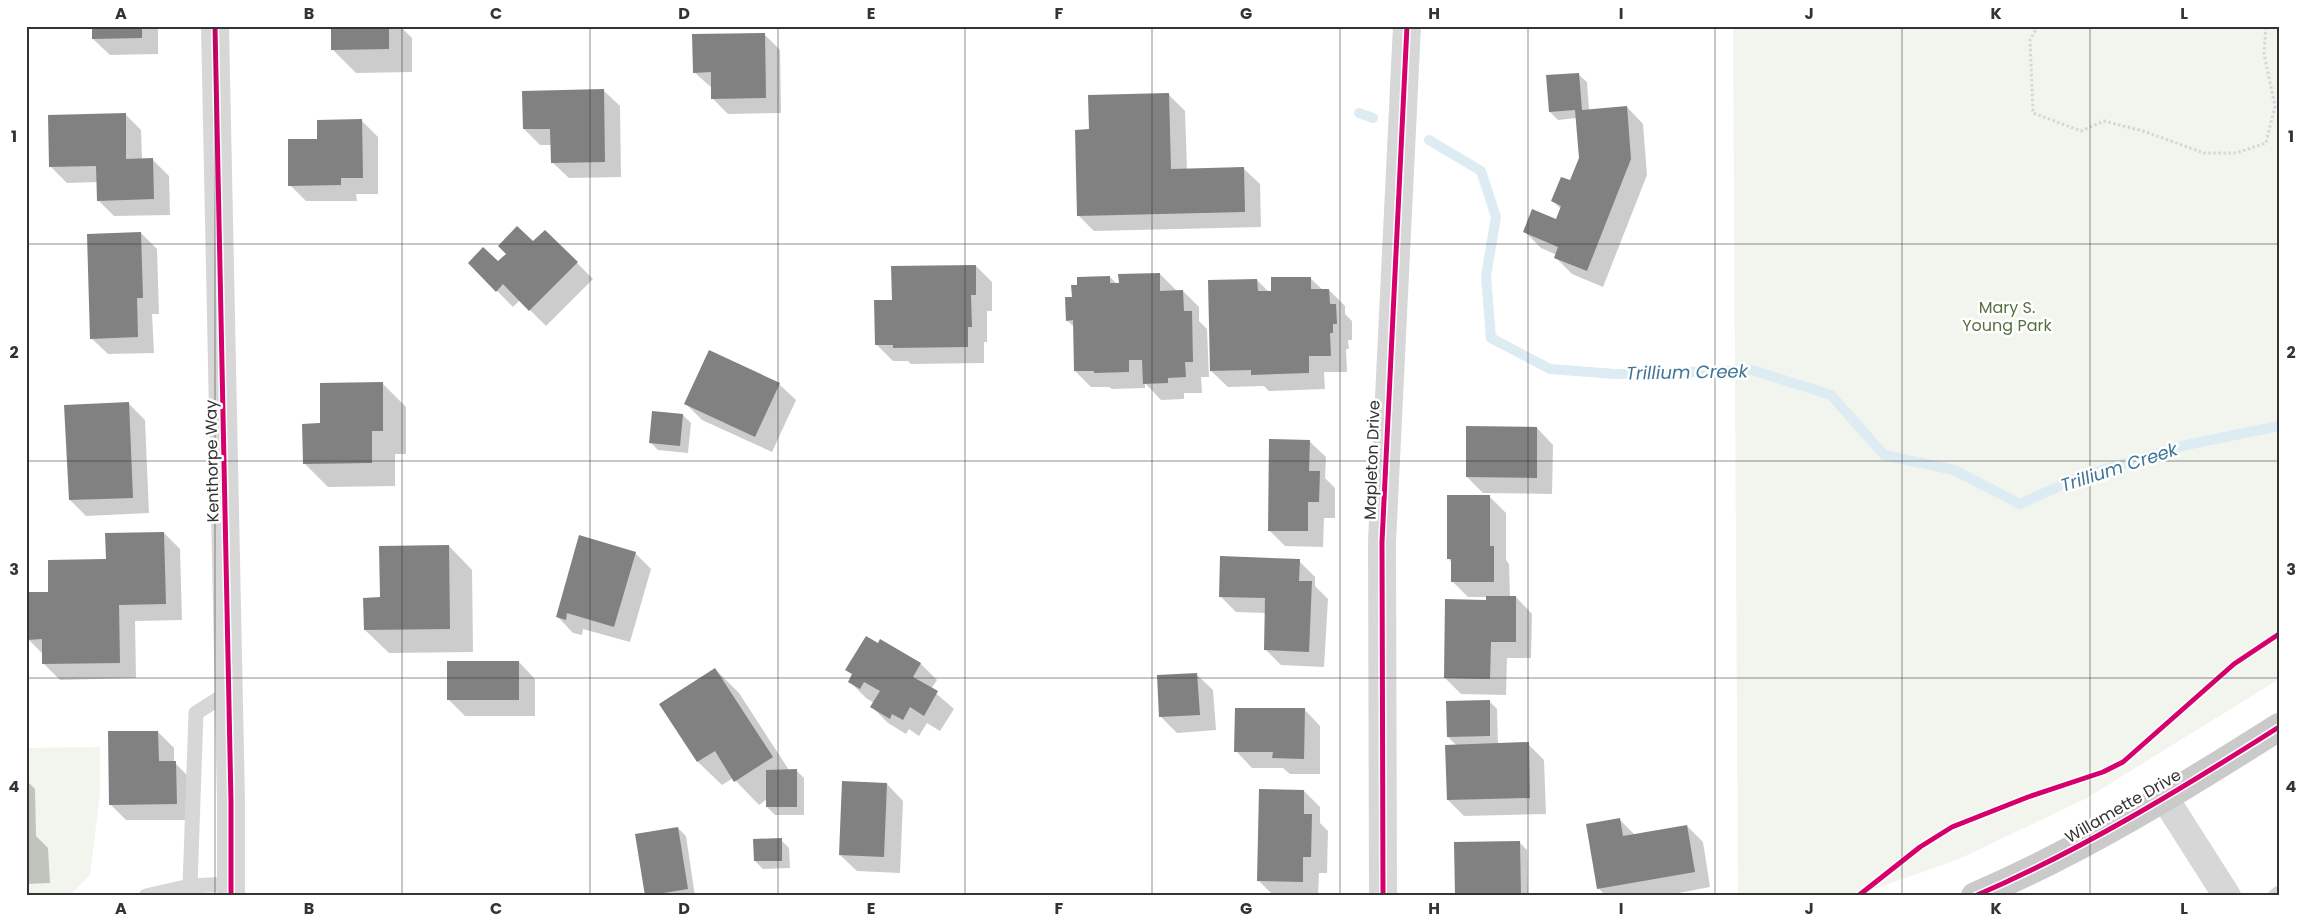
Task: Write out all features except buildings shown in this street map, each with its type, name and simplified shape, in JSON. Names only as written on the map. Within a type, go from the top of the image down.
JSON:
[{"type":"main road","name":"Willamette Drive","points":[[1975,896],[2044,865],[2115,827],[2279,727]]},
{"type":"street","name":"Kenthorpe Way","points":[[215,26],[229,692],[231,890]]},
{"type":"street","name":"Mapleton Drive","points":[[1383,896],[1382,542],[1407,26]]},
{"type":"street","points":[[2164,797],[2227,896]]},
{"type":"lane","points":[[190,886],[196,713],[229,692]]},
{"type":"lane","points":[[146,896],[190,886],[231,890]]},
{"type":"lane","points":[[2274,896],[2279,893]]},
{"type":"path","points":[[2038,26],[2030,40],[2033,113],[2081,131],[2104,121],[2143,131],[2204,153],[2236,153],[2266,143],[2275,106],[2264,54],[2266,26]]},
{"type":"green space","name":"Mary S. Young Park","points":[[1733,26],[2279,26],[2279,679],[2087,798],[1959,859],[1854,896],[1738,896]]},
{"type":"green space","points":[[100,747],[100,793],[90,875],[69,896],[26,896],[28,821],[26,820],[26,748]]},
{"type":"waterway","name":"Trillium Creek","points":[[1359,113],[1373,118]]},
{"type":"waterway","name":"Trillium Creek","points":[[1429,140],[1481,171],[1496,217],[1486,276],[1491,338],[1550,369],[1615,374],[1752,370],[1831,395],[1884,455],[1954,470],[2020,504],[2079,477],[2186,445],[2279,426]]},
{"type":"cycle path","points":[[215,26],[231,802],[231,896]]},
{"type":"cycle path","points":[[1383,896],[1382,542],[1407,26]]},
{"type":"cycle path","points":[[1858,896],[1920,847],[1952,827],[2028,797],[2103,772],[2123,762],[2234,664],[2279,634]]},
{"type":"cycle path","points":[[1975,896],[2054,859],[2130,818],[2279,727]]}]
